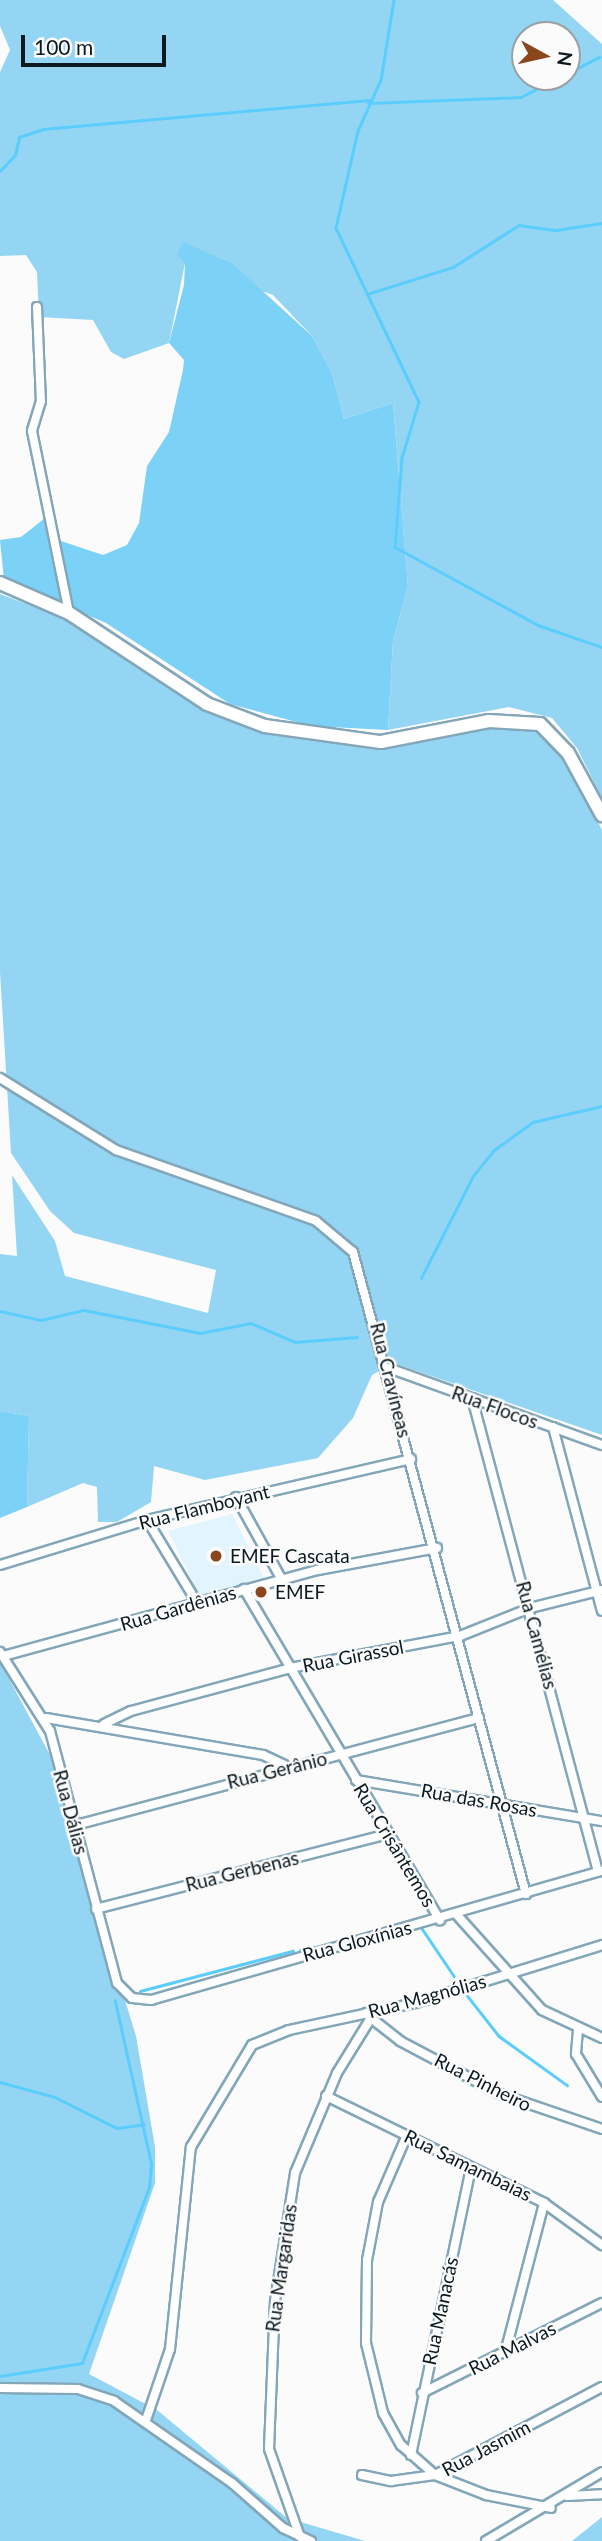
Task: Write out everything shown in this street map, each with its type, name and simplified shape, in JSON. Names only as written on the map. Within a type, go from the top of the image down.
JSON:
[{"type":"street","points":[[37,307],[41,401],[32,431],[69,613]]},
{"type":"street","points":[[0,583],[69,613],[207,704],[265,726],[381,742],[489,721],[540,724],[568,752],[602,816]]},
{"type":"street","name":"Rua Cravíneas","points":[[0,1078],[116,1150],[316,1222],[344,1239],[359,1263],[389,1368],[526,1894]]},
{"type":"street","name":"Rua Flocos","points":[[389,1368],[602,1445]]},
{"type":"street","name":"Rua Camélias","points":[[472,1398],[600,1872]]},
{"type":"street","points":[[553,1427],[599,1591],[602,1611]]},
{"type":"street","name":"Rua Flamboyant","points":[[0,1565],[147,1520],[236,1497],[411,1459]]},
{"type":"street","points":[[236,1497],[282,1580]]},
{"type":"street","points":[[147,1520],[196,1601]]},
{"type":"street","name":"Rua Gardênias","points":[[1,1654],[244,1589],[437,1548]]},
{"type":"street","name":"Rua Crisântemos","points":[[244,1589],[339,1754],[440,1920]]},
{"type":"street","name":"Rua Girassol","points":[[104,1724],[131,1710],[290,1668],[460,1636],[530,1608],[599,1591]]},
{"type":"street","name":"Rua Dálias","points":[[1,1654],[46,1718],[117,1983]]},
{"type":"street","points":[[46,1718],[104,1724],[263,1755],[284,1765]]},
{"type":"street","name":"Rua Gerânio","points":[[76,1825],[284,1765],[339,1754],[479,1718]]},
{"type":"street","name":"Rua das Rosas","points":[[356,1780],[602,1821]]},
{"type":"street","name":"Rua Gerbenas","points":[[96,1909],[389,1834]]},
{"type":"street","name":"Rua Gloxínias","points":[[117,1983],[132,1998],[151,2000],[440,1920],[600,1872]]},
{"type":"street","points":[[457,1915],[507,1974],[548,2015],[602,2038]]},
{"type":"street","name":"Rua Magnólias","points":[[146,2420],[170,2349],[191,2147],[251,2045],[289,2030],[369,2016],[602,1945]]},
{"type":"street","name":"Rua Margaridas","points":[[300,2538],[273,2471],[269,2370],[295,2173],[326,2096],[369,2016]]},
{"type":"street","name":"Rua Pinheiro","points":[[369,2016],[400,2042],[500,2094],[602,2129]]},
{"type":"street","points":[[578,2030],[576,2054],[602,2097]]},
{"type":"street","name":"Rua Samambaias","points":[[326,2096],[544,2203],[602,2245]]},
{"type":"street","points":[[407,2135],[374,2217],[365,2312],[376,2393],[411,2455],[435,2475],[486,2496],[551,2508]]},
{"type":"street","name":"Rua Manacás","points":[[411,2455],[471,2168]]},
{"type":"street","points":[[505,2353],[544,2203]]},
{"type":"street","name":"Rua Malvas","points":[[422,2393],[602,2303]]},
{"type":"street","name":"Rua Jasmim","points":[[362,2475],[391,2481],[435,2475],[602,2386]]},
{"type":"street","points":[[0,2388],[78,2389],[146,2420],[300,2538],[311,2541]]},
{"type":"street","points":[[486,2541],[551,2508],[602,2472]]},
{"type":"street","points":[[567,2496],[602,2494]]},
{"type":"shaded area","points":[[0,0],[553,0],[576,21],[511,21],[511,91],[581,91],[581,25],[602,44],[602,798],[577,748],[552,718],[509,707],[388,730],[393,641],[408,586],[393,403],[344,419],[332,373],[312,336],[273,295],[185,263],[169,343],[124,359],[111,352],[93,320],[39,317],[37,272],[26,255],[0,256],[0,72],[10,50],[0,26]]},
{"type":"shaded area","points":[[183,242],[233,264],[312,336],[332,373],[344,419],[393,403],[408,586],[393,641],[388,730],[311,726],[230,704],[106,623],[4,580],[0,540],[21,537],[45,518],[54,517],[58,540],[103,555],[127,545],[139,523],[147,466],[169,432],[183,370],[184,360],[169,343],[184,285],[185,263],[177,254]]},
{"type":"shaded area","points":[[0,594],[67,619],[224,718],[307,740],[377,748],[509,722],[544,731],[564,756],[602,830],[602,1435],[394,1363],[372,1375],[353,1418],[318,1458],[205,1480],[154,1466],[151,1502],[117,1522],[98,1522],[97,1487],[83,1483],[27,1507],[29,1416],[0,1411],[0,1254],[17,1256],[12,1175],[55,1241],[65,1276],[208,1313],[216,1270],[74,1233],[50,1211],[11,1153],[0,972]]},
{"type":"shaded area","points":[[0,1411],[29,1416],[27,1507],[0,1518]]},
{"type":"shaded area","name":"EMEF Cascata","points":[[232,1514],[265,1580],[200,1597],[168,1531]]},
{"type":"shaded area","points":[[0,1662],[50,1755],[136,2036],[155,2147],[155,2183],[89,2374],[157,2410],[287,2518],[365,2541],[0,2541]]},
{"type":"shaded area","points":[[602,2517],[602,2541],[572,2541]]},
{"type":"waterway","points":[[394,0],[381,80],[358,131],[336,228],[419,402],[402,458],[395,547],[538,625],[602,647]]},
{"type":"waterway","points":[[368,103],[521,97],[599,57]]},
{"type":"waterway","points":[[0,171],[15,155],[19,137],[43,129],[369,100]]},
{"type":"waterway","points":[[367,294],[453,267],[519,225],[556,230],[602,223]]},
{"type":"waterway","points":[[421,1278],[473,1176],[494,1150],[533,1122],[602,1106]]},
{"type":"waterway","points":[[0,1311],[41,1320],[84,1310],[200,1333],[251,1323],[295,1342],[357,1337]]},
{"type":"waterway","points":[[421,1927],[454,1976]]},
{"type":"waterway","points":[[300,1950],[341,1942]]},
{"type":"waterway","points":[[140,1991],[293,1951]]},
{"type":"waterway","points":[[466,1994],[499,2036],[567,2085]]},
{"type":"waterway","points":[[0,2376],[82,2363],[149,2188],[151,2164],[115,2001]]},
{"type":"waterway","points":[[0,2082],[55,2097],[117,2128],[144,2124]]},
{"type":"place","name":"EMEF Cascata","points":[[216,1556]]},
{"type":"place","name":"EMEF","points":[[261,1592]]}]
